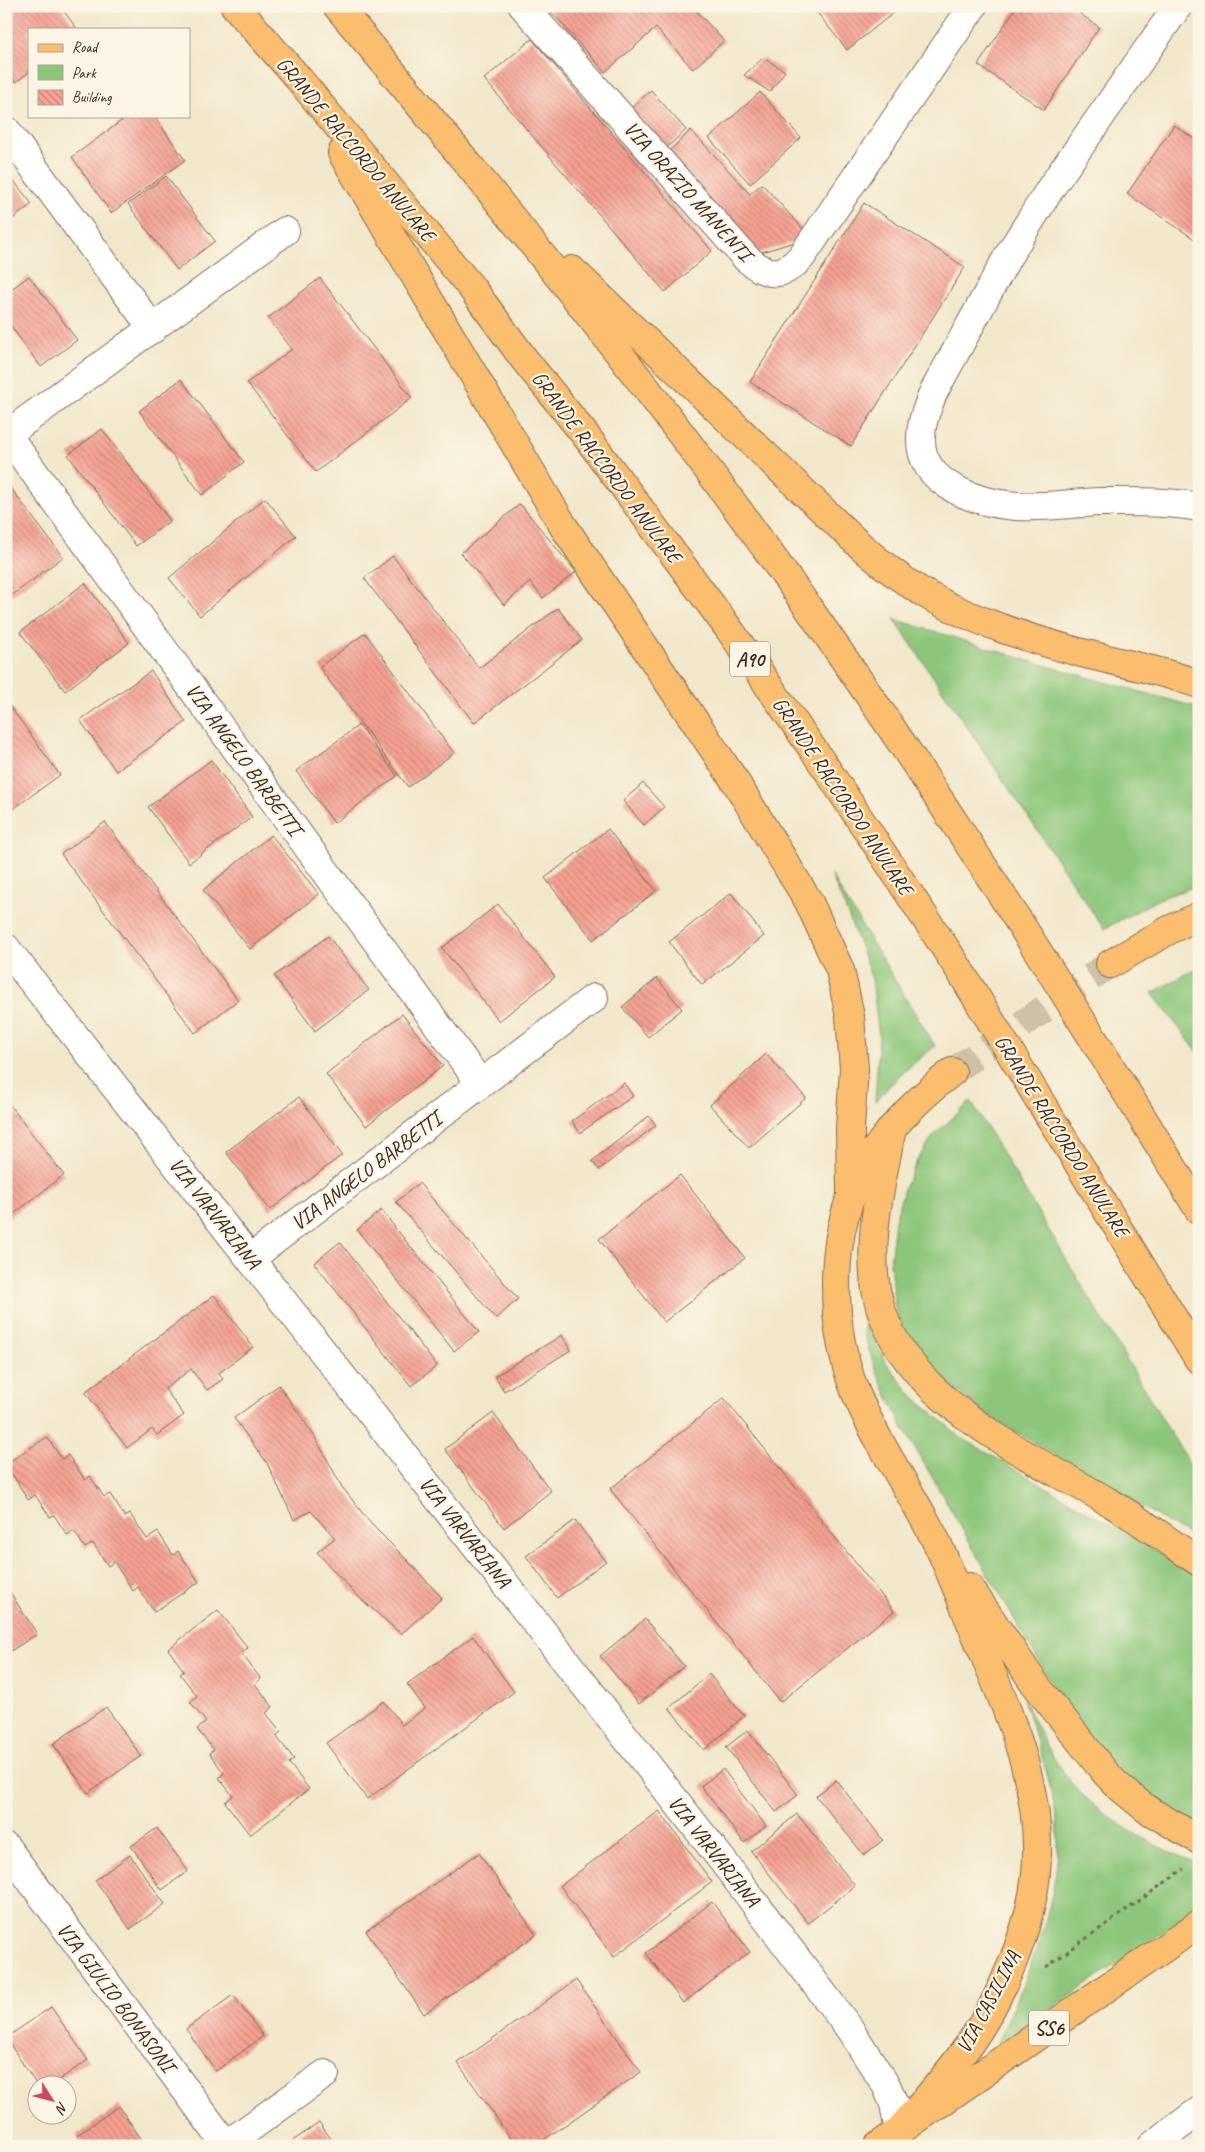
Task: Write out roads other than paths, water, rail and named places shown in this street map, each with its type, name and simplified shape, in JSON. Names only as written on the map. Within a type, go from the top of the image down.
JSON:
[{"type":"main road","name":"GRANDE RACCORDO ANULARE","points":[[235,6],[298,78],[471,287],[524,359],[610,468],[734,637],[828,771],[957,966],[1199,1360]]},
{"type":"main road","points":[[338,6],[498,200],[601,329],[711,473],[808,608],[1012,910],[1199,1210]]},
{"type":"main road","points":[[298,78],[564,527],[735,781],[801,886],[813,909],[840,970],[850,1016],[854,1069],[850,1128],[851,1192]]},
{"type":"main road","points":[[498,200],[853,540],[892,572],[930,597],[989,623],[1079,652],[1199,684]]},
{"type":"main road","points":[[1110,964],[1171,929],[1199,916]]},
{"type":"main road","points":[[952,1072],[924,1096],[892,1128],[867,1164],[851,1192],[841,1226],[836,1265],[837,1317],[843,1354],[863,1409],[935,1538],[1035,1684],[1117,1785],[1195,1852]]},
{"type":"main road","points":[[892,1128],[878,1198],[874,1243],[874,1276],[884,1319],[902,1354],[926,1382],[974,1421],[1130,1515],[1199,1562]]},
{"type":"main road","name":"VIA CASILINA","points":[[888,2138],[972,2041],[1013,1962],[1030,1905],[1036,1876],[1037,1821],[1021,1748],[996,1682],[935,1538]]},
{"type":"main road","name":"VIA CASILINA","points":[[888,2138],[1199,1924]]},
{"type":"street","name":"VIA ORAZIO MANENTI","points":[[522,6],[746,258],[758,268],[774,273],[792,266],[802,256],[972,6]]},
{"type":"street","points":[[1178,6],[1071,156],[1013,248],[933,393],[924,416],[921,442],[923,455],[930,469],[943,482],[959,492],[984,500],[1016,506],[1100,502],[1199,507]]},
{"type":"street","points":[[6,130],[153,329]]},
{"type":"street","points":[[7,435],[285,231]]},
{"type":"street","name":"VIA ANGELO BARBETTI","points":[[7,435],[480,1083]]},
{"type":"street","name":"VIA VARVARIANA","points":[[6,948],[722,1860],[849,2028],[887,2087],[894,2104],[888,2138]]},
{"type":"street","name":"VIA ANGELO BARBETTI","points":[[251,1258],[594,998]]},
{"type":"street","name":"VIA GIULIO BONASONI","points":[[6,1848],[226,2145]]},
{"type":"street","points":[[226,2145],[325,2074]]},
{"type":"street","points":[[1153,2146],[1199,2111]]},
{"type":"tunnel","points":[[952,1072],[1110,964]]}]
